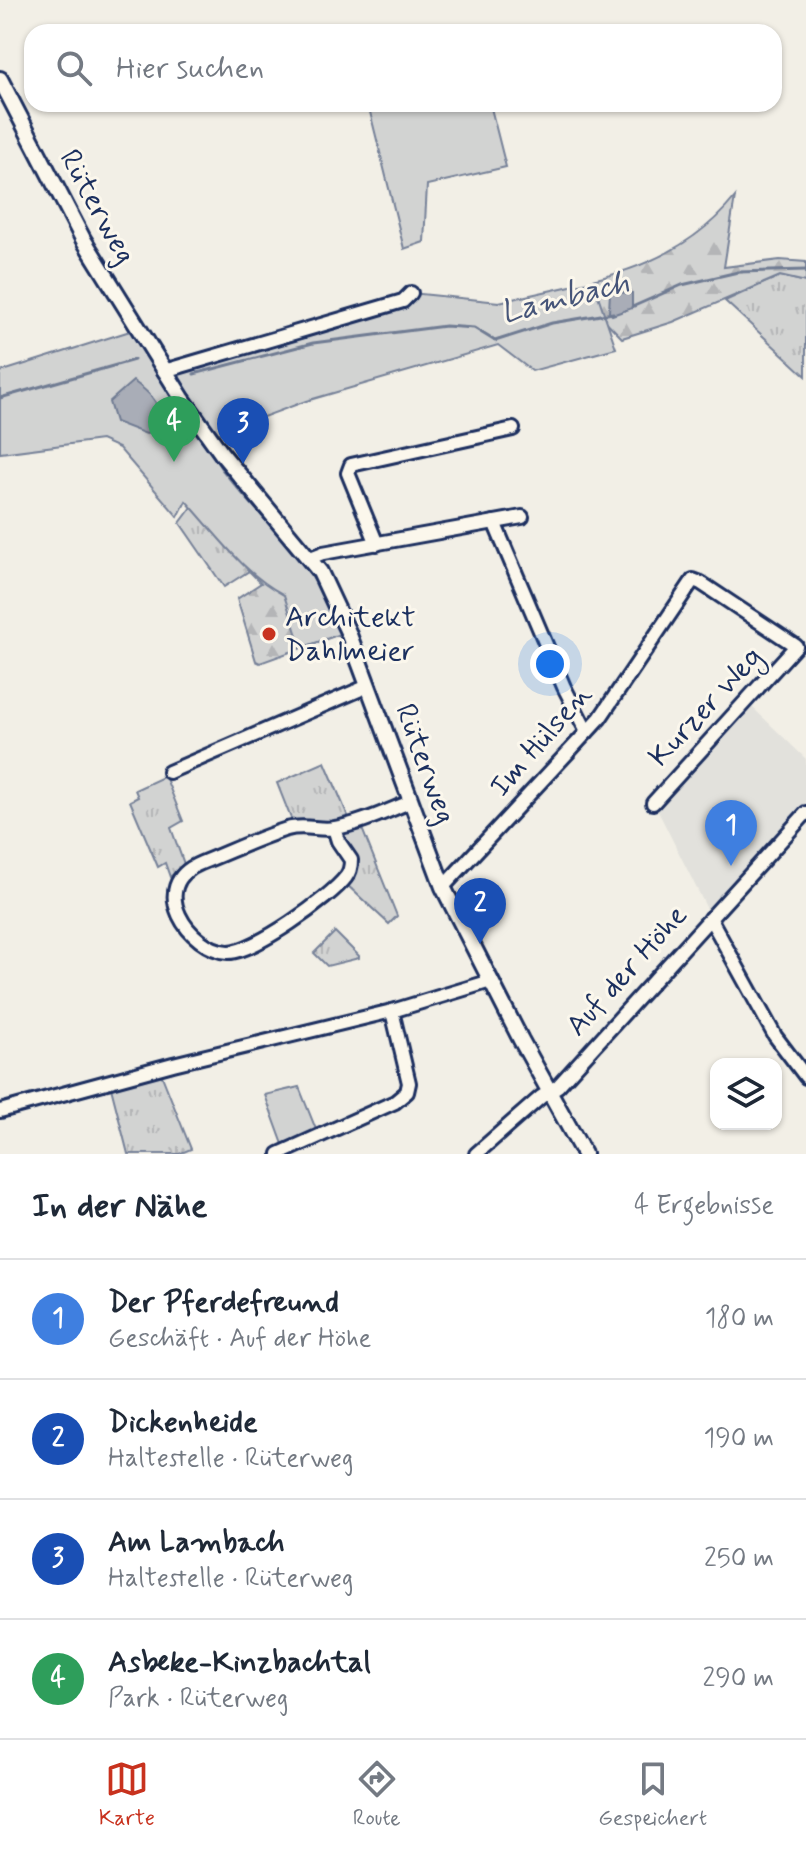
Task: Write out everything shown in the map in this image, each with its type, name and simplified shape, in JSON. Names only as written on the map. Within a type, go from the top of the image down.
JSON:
[{"type":"street","name":"Rüterweg","points":[[0,79],[83,239],[164,371],[208,436],[310,558],[335,600],[443,887],[584,1154]]},
{"type":"street","points":[[164,371],[403,301],[411,293]]},
{"type":"street","points":[[377,544],[348,473],[351,465],[513,429]]},
{"type":"street","points":[[310,558],[323,553],[522,517]]},
{"type":"street","points":[[494,522],[564,687],[587,732]]},
{"type":"street","name":"Im Hülsen","points":[[443,887],[606,710],[693,580],[796,646]]},
{"type":"street","name":"Kurzer Weg","points":[[653,803],[796,646]]},
{"type":"street","points":[[169,772],[368,686]]},
{"type":"street","points":[[334,828],[338,841],[351,860],[349,873],[344,880],[314,907],[249,947],[228,952],[216,949],[200,939],[180,919],[174,893],[177,882],[191,867],[286,830],[312,826],[334,828],[410,802]]},
{"type":"street","name":"Auf der Höhe","points":[[476,1154],[558,1086],[806,813]]},
{"type":"street","points":[[710,918],[775,1036],[806,1077]]},
{"type":"street","points":[[0,1111],[186,1061],[392,1011],[491,981]]},
{"type":"street","points":[[279,1154],[395,1102],[407,1092],[409,1083],[392,1011]]},
{"type":"shaded area","points":[[610,292],[632,293],[632,308],[612,315],[609,312]]},
{"type":"shaded area","points":[[133,381],[153,398],[164,422],[146,434],[115,422],[109,402]]},
{"type":"shaded area","points":[[748,703],[806,759],[806,809],[709,913],[655,805]]},
{"type":"green space","points":[[370,112],[492,112],[506,167],[427,185],[424,242],[404,249]]},
{"type":"green space","points":[[735,197],[724,267],[780,260],[806,262],[806,282],[780,276],[673,322],[622,338],[596,311],[592,280],[633,268],[689,240]]},
{"type":"green space","points":[[780,276],[806,282],[806,376],[725,301]]},
{"type":"green space","points":[[593,281],[616,348],[532,371],[498,345],[306,401],[220,433],[207,443],[222,470],[304,565],[330,609],[340,634],[301,648],[284,595],[244,565],[186,501],[178,517],[119,448],[101,440],[0,453],[0,372],[146,326],[171,364],[411,293],[499,302]]},
{"type":"green space","points":[[199,494],[340,634],[260,663],[256,661],[237,599],[261,583],[249,571]]},
{"type":"green space","points":[[192,507],[249,571],[224,587],[180,523]]},
{"type":"green space","points":[[325,762],[348,816],[332,822],[292,821],[277,783]]},
{"type":"green space","points":[[165,776],[183,821],[171,828],[184,864],[170,877],[165,863],[158,867],[130,801],[138,797],[135,790]]},
{"type":"green space","points":[[356,824],[363,831],[397,916],[389,924],[345,883],[353,872],[343,838],[345,829]]},
{"type":"green space","points":[[335,932],[359,958],[327,966],[314,953]]},
{"type":"green space","points":[[160,1071],[191,1149],[179,1154],[128,1154],[110,1084]]},
{"type":"green space","points":[[299,1087],[317,1132],[284,1147],[265,1095]]},
{"type":"waterway","name":"Lambach","points":[[632,307],[682,285],[738,272],[806,270]]},
{"type":"waterway","name":"Lambach","points":[[194,374],[313,343],[445,326],[474,328],[495,341],[552,323],[613,313]]},
{"type":"waterway","name":"Lambach","points":[[0,398],[134,360]]},
{"type":"place","name":"Asbeke-Kinzbachtal","points":[[174,462]]},
{"type":"place","name":"Am Lambach","points":[[243,464]]},
{"type":"place","name":"Architekt Dahlmeier","points":[[269,634]]},
{"type":"place","name":"Der Pferdefreund","points":[[731,866]]},
{"type":"place","name":"Dickenheide","points":[[480,944]]}]
